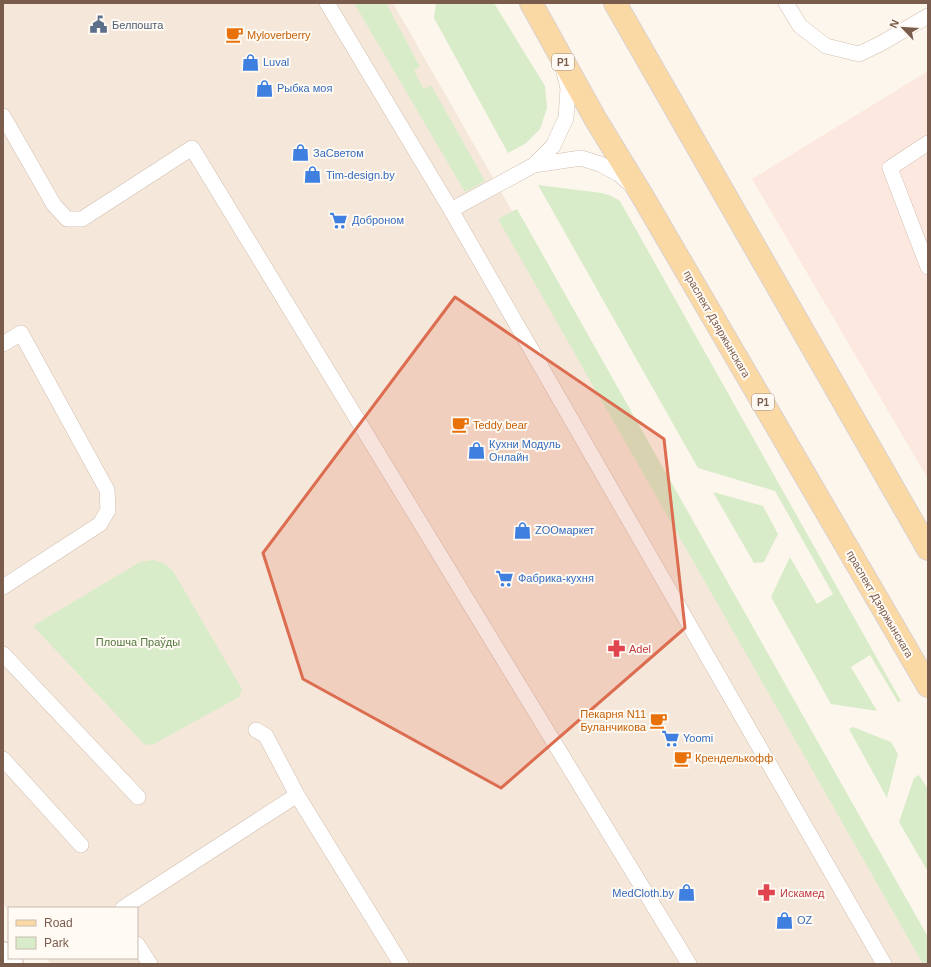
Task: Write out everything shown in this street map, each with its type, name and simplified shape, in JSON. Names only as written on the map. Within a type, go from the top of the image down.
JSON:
[{"type":"main road","name":"праспект Дзяржынскага","points":[[531,3],[596,120],[643,197],[928,686]]},
{"type":"main road","points":[[615,3],[928,549]]},
{"type":"street","points":[[3,953],[12,964]]},
{"type":"lane","points":[[327,3],[451,210],[884,964]]},
{"type":"lane","points":[[786,3],[800,26],[826,46],[859,54],[880,44],[928,16]]},
{"type":"lane","points":[[451,210],[534,165],[553,146],[566,118],[568,88],[561,57]]},
{"type":"lane","points":[[3,116],[54,205],[67,219],[82,219],[192,148],[689,964]]},
{"type":"lane","points":[[928,143],[890,168],[928,267]]},
{"type":"lane","points":[[534,165],[581,158],[600,164],[619,174],[643,197]]},
{"type":"lane","points":[[3,344],[21,333],[107,490],[108,510],[100,524],[3,587]]},
{"type":"lane","points":[[3,654],[138,797]]},
{"type":"lane","points":[[256,730],[266,736],[297,795],[401,964]]},
{"type":"lane","points":[[3,759],[81,845]]},
{"type":"lane","points":[[125,907],[297,795]]},
{"type":"lane","points":[[138,946],[150,964]]},
{"type":"highlighted area","points":[[455,297],[664,439],[685,628],[501,788],[303,679],[263,553]]},
{"type":"shaded area","points":[[3,3],[393,3],[928,938],[928,964],[51,964],[47,959],[138,959],[138,907],[8,907],[8,910],[3,904]]},
{"type":"shaded area","points":[[928,71],[928,479],[752,179]]},
{"type":"green space","points":[[354,3],[386,3],[420,67],[414,71],[424,89],[431,85],[485,181],[465,192]]},
{"type":"green space","points":[[436,3],[494,3],[545,86],[547,108],[540,129],[525,144],[508,153],[434,18]]},
{"type":"green space","points":[[538,185],[602,193],[620,201],[901,701],[898,702],[870,655],[851,667],[877,711],[831,704],[771,597],[790,557],[817,604],[833,594],[775,491],[698,468]]},
{"type":"green space","points":[[517,209],[928,937],[928,964],[923,964],[498,219]]},
{"type":"green space","points":[[713,492],[763,506],[778,534],[764,562],[754,563]]},
{"type":"green space","name":"Плошча Праўды","points":[[153,560],[164,563],[173,571],[242,689],[239,697],[154,744],[145,745],[33,626],[140,562]]},
{"type":"green space","points":[[853,727],[891,742],[898,754],[887,798],[849,729]]},
{"type":"green space","points":[[919,775],[928,789],[928,872],[899,822],[914,778]]},
{"type":"place","name":"Белпошта","points":[[99,25]]},
{"type":"place","name":"Myloverberry","points":[[234,35]]},
{"type":"place","name":"Luval","points":[[250,62]]},
{"type":"place","name":"Рыбка моя","points":[[264,88]]},
{"type":"place","name":"ЗаСветом","points":[[300,153]]},
{"type":"place","name":"Tim-design.by","points":[[313,175]]},
{"type":"place","name":"Доброном","points":[[339,220]]},
{"type":"place","name":"Teddy bear","points":[[460,425]]},
{"type":"place","name":"Кухни Модуль Онлайн","points":[[476,450]]},
{"type":"place","name":"ZOOмаркет","points":[[522,530]]},
{"type":"place","name":"Фабрика-кухня","points":[[505,578]]},
{"type":"place","name":"Adel","points":[[616,649]]},
{"type":"place","name":"Пекарня N11 Буланчикова","points":[[659,720]]},
{"type":"place","name":"Yoomi","points":[[670,738]]},
{"type":"place","name":"Кренделькофф","points":[[682,758]]},
{"type":"place","name":"MedCloth.by","points":[[687,893]]},
{"type":"place","name":"Искамед","points":[[767,893]]},
{"type":"place","name":"OZ","points":[[784,920]]}]
